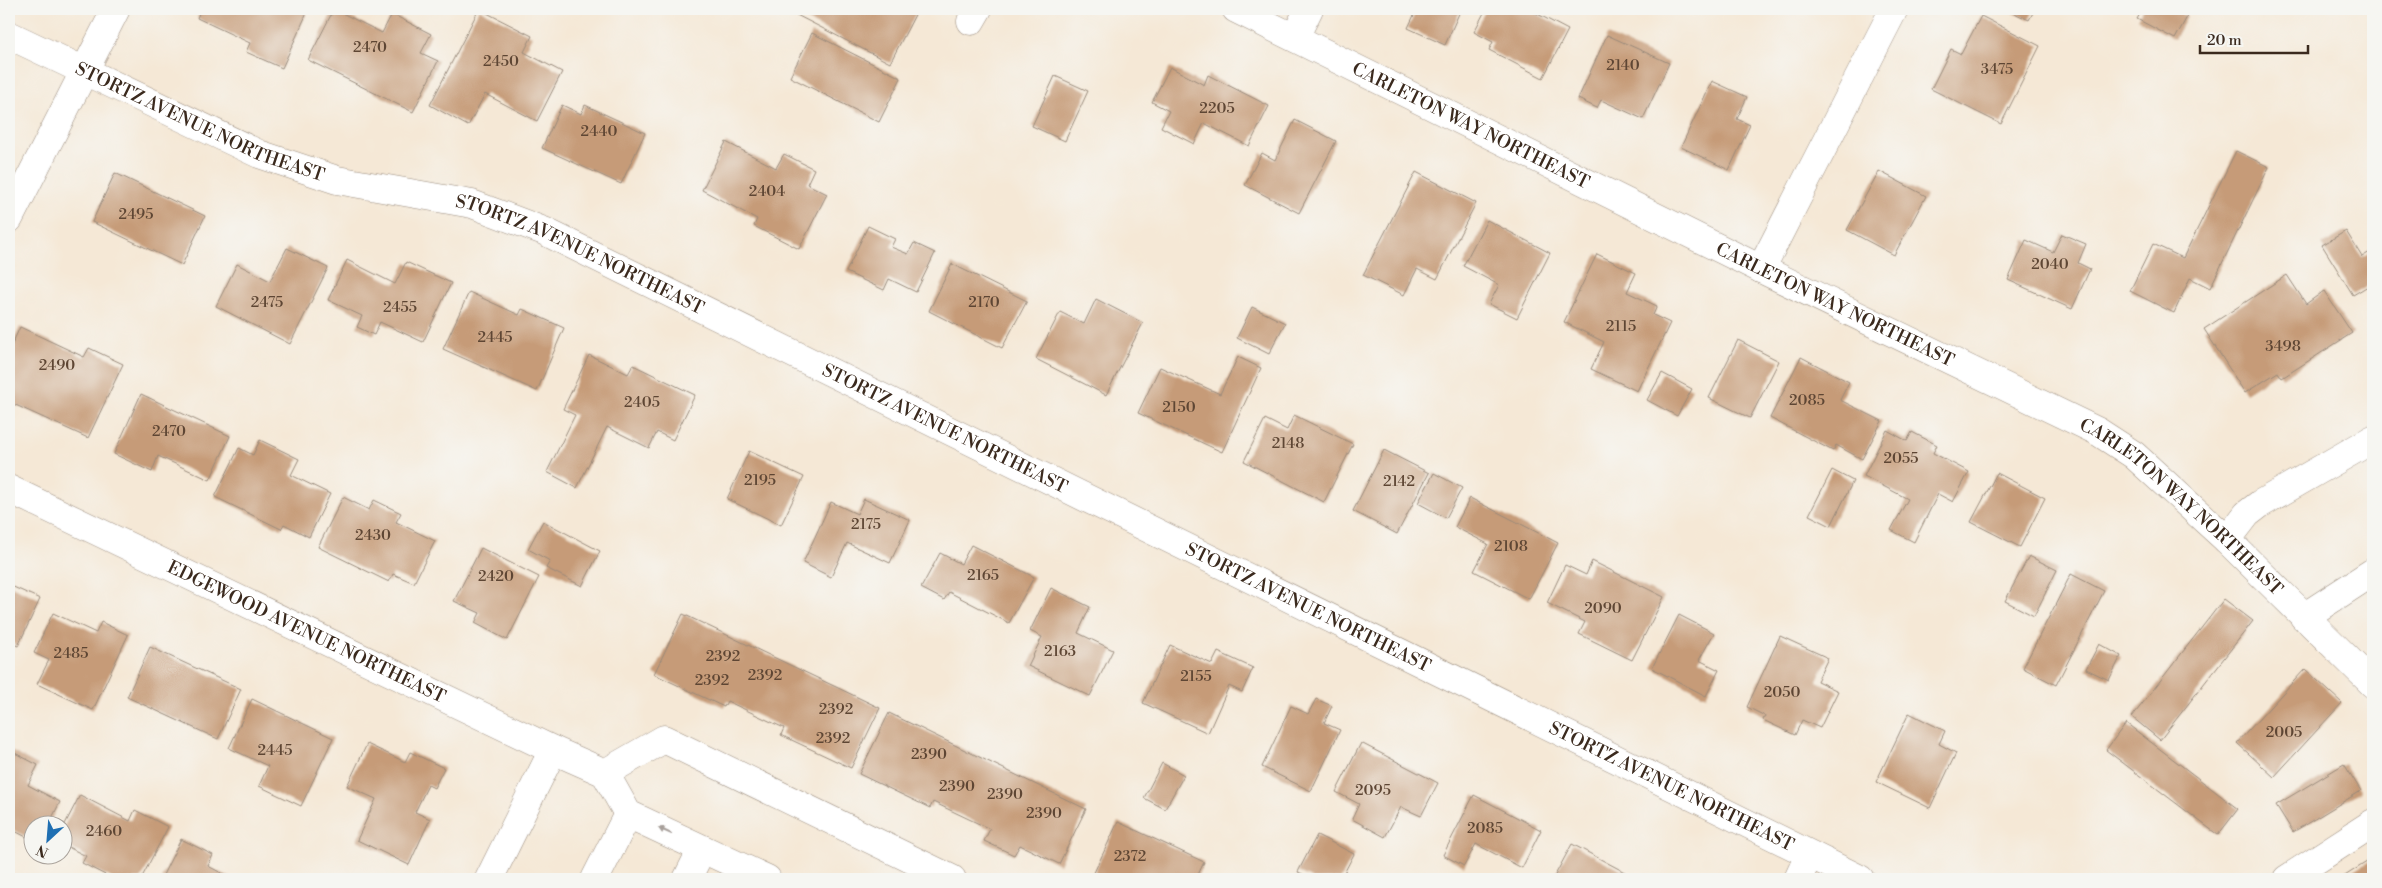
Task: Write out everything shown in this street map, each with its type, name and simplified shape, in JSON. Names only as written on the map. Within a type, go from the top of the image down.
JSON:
[{"type":"street","points":[[9,219],[116,9]]},
{"type":"street","name":"CARLETON WAY NORTHEAST","points":[[1236,9],[1761,269],[2097,431],[2134,455],[2227,540],[2373,684]]},
{"type":"street","points":[[1295,37],[1309,9]]},
{"type":"street","points":[[1761,269],[1894,9]]},
{"type":"street","name":"STORTZ AVENUE NORTHEAST","points":[[9,35],[259,154],[296,168],[337,180],[472,204],[544,231],[1860,879]]},
{"type":"street","points":[[2227,540],[2247,514],[2260,504],[2373,439]]},
{"type":"street","name":"EDGEWOOD AVENUE NORTHEAST","points":[[9,488],[553,750],[605,773]]},
{"type":"street","points":[[2304,617],[2373,572]]},
{"type":"street","points":[[758,877],[628,814],[605,773],[664,739],[952,879]]},
{"type":"street","points":[[489,879],[553,750]]},
{"type":"street","points":[[595,879],[628,814]]},
{"type":"street","points":[[2287,879],[2373,823]]},
{"type":"street","points":[[687,879],[702,849]]},
{"type":"street","points":[[1798,879],[1809,854]]},
{"type":"building","points":[[201,9],[297,9],[307,13],[282,68],[246,52],[250,43],[197,18]]},
{"type":"building","points":[[334,9],[382,33],[392,14],[431,34],[421,53],[438,61],[413,112],[308,60]]},
{"type":"building","points":[[479,9],[532,36],[524,52],[562,72],[537,121],[485,94],[468,126],[430,105]]},
{"type":"building","points":[[785,9],[918,9],[890,63]]},
{"type":"building","points":[[1406,9],[1461,9],[1445,45],[1408,28],[1415,13]]},
{"type":"building","points":[[1486,9],[1528,9],[1568,30],[1543,78],[1489,50],[1493,42],[1474,32]]},
{"type":"building","points":[[2006,9],[2035,9],[2029,20]]},
{"type":"building","points":[[2143,9],[2171,9],[2187,17],[2175,39],[2137,19]]},
{"type":"building","points":[[1981,16],[2040,46],[2001,124],[1931,89],[1951,49],[1961,54]]},
{"type":"building","points":[[812,33],[901,78],[879,122],[790,77]]},
{"type":"building","points":[[1607,35],[1669,63],[1643,119],[1601,100],[1597,108],[1578,99]]},
{"type":"building","points":[[1170,67],[1204,85],[1208,75],[1269,106],[1249,146],[1204,123],[1194,144],[1161,127],[1169,111],[1152,102]]},
{"type":"building","points":[[1055,76],[1088,91],[1065,141],[1032,126]]},
{"type":"building","points":[[1712,81],[1747,97],[1737,119],[1750,125],[1729,170],[1681,147]]},
{"type":"building","points":[[562,105],[581,114],[585,105],[645,133],[621,184],[542,148]]},
{"type":"building","points":[[1295,120],[1336,141],[1299,213],[1245,185],[1262,153],[1275,160]]},
{"type":"building","points":[[726,142],[776,168],[784,154],[814,169],[807,184],[827,194],[799,249],[754,226],[757,219],[702,190]]},
{"type":"building","points":[[2236,151],[2269,167],[2210,288],[2190,278],[2174,313],[2130,291],[2153,244],[2183,258]]},
{"type":"building","points":[[1879,171],[1926,196],[1894,255],[1847,230]]},
{"type":"building","points":[[1416,172],[1476,203],[1437,279],[1417,269],[1404,295],[1363,275]]},
{"type":"building","points":[[115,173],[205,216],[182,265],[92,222]]},
{"type":"building","points":[[1487,220],[1550,253],[1517,318],[1489,304],[1499,285],[1463,266]]},
{"type":"building","points":[[868,226],[895,239],[891,247],[908,254],[914,243],[935,253],[916,292],[889,279],[884,290],[846,272]]},
{"type":"building","points":[[2346,231],[2362,257],[2373,250],[2373,283],[2353,295],[2322,245]]},
{"type":"building","points":[[2062,234],[2086,244],[2078,263],[2090,269],[2072,309],[2008,280],[2026,240],[2053,252]]},
{"type":"building","points":[[287,248],[328,268],[290,344],[216,306],[237,264],[270,281]]},
{"type":"building","points":[[1597,254],[1636,273],[1627,292],[1657,306],[1653,315],[1670,323],[1637,391],[1591,369],[1604,342],[1564,322]]},
{"type":"building","points":[[347,260],[395,284],[406,262],[451,283],[423,342],[380,322],[374,335],[357,327],[362,316],[328,300]]},
{"type":"building","points":[[952,264],[1027,301],[1002,348],[929,311]]},
{"type":"building","points":[[2287,275],[2306,304],[2324,291],[2352,333],[2282,378],[2278,372],[2245,393],[2204,329]]},
{"type":"building","points":[[469,292],[519,315],[522,309],[564,328],[537,391],[443,349]]},
{"type":"building","points":[[1096,299],[1143,323],[1106,395],[1036,359],[1060,312],[1084,324]]},
{"type":"building","points":[[1252,307],[1285,323],[1269,354],[1237,338]]},
{"type":"building","points":[[20,327],[84,357],[89,348],[123,364],[88,438],[9,402],[9,351]]},
{"type":"building","points":[[1738,340],[1779,361],[1750,418],[1709,398]]},
{"type":"building","points":[[589,355],[628,374],[633,365],[695,395],[673,440],[657,432],[649,448],[607,427],[577,488],[547,472],[575,415],[563,409]]},
{"type":"building","points":[[1238,357],[1261,368],[1222,452],[1138,413],[1160,367],[1220,394]]},
{"type":"building","points":[[1801,357],[1849,382],[1840,400],[1882,421],[1862,459],[1836,445],[1833,451],[1770,418]]},
{"type":"building","points":[[1662,373],[1692,389],[1677,416],[1647,400]]},
{"type":"building","points":[[141,394],[230,436],[210,480],[158,456],[152,472],[114,454]]},
{"type":"building","points":[[1294,415],[1353,444],[1324,502],[1244,461],[1265,419],[1287,430]]},
{"type":"building","points":[[1887,430],[1907,441],[1912,432],[1937,445],[1933,453],[1969,472],[1953,502],[1938,494],[1914,542],[1891,530],[1908,499],[1864,476]]},
{"type":"building","points":[[260,440],[299,459],[291,475],[330,494],[309,537],[284,524],[281,529],[215,497],[239,448],[253,455]]},
{"type":"building","points":[[1384,450],[1429,473],[1397,534],[1353,511]]},
{"type":"building","points":[[749,451],[804,477],[781,525],[727,499]]},
{"type":"building","points":[[1832,470],[1853,481],[1831,526],[1809,515]]},
{"type":"building","points":[[1434,473],[1462,488],[1446,518],[1418,503]]},
{"type":"building","points":[[1997,473],[2045,498],[2020,547],[1971,522]]},
{"type":"building","points":[[343,497],[369,510],[374,500],[401,513],[396,522],[435,541],[414,583],[393,574],[389,582],[318,547]]},
{"type":"building","points":[[1470,498],[1558,543],[1529,599],[1474,571],[1488,544],[1455,527]]},
{"type":"building","points":[[864,499],[910,520],[890,563],[847,543],[831,577],[803,563],[831,502],[857,514]]},
{"type":"building","points":[[543,521],[600,551],[582,586],[546,568],[550,561],[528,549]]},
{"type":"building","points":[[971,545],[1034,577],[1009,623],[949,592],[944,600],[921,588],[940,553],[961,564]]},
{"type":"building","points":[[481,548],[539,577],[507,640],[475,623],[480,613],[454,601]]},
{"type":"building","points":[[2029,556],[2057,570],[2034,616],[2005,601]]},
{"type":"building","points":[[1592,561],[1664,597],[1632,660],[1579,634],[1585,622],[1547,603],[1565,565],[1586,575]]},
{"type":"building","points":[[2071,574],[2104,591],[2056,685],[2023,668]]},
{"type":"building","points":[[9,585],[40,599],[18,646],[9,642]]},
{"type":"building","points":[[1051,588],[1090,607],[1078,633],[1113,650],[1090,696],[1028,666],[1042,637],[1030,631]]},
{"type":"building","points":[[2224,599],[2253,621],[2160,740],[2132,717]]},
{"type":"building","points":[[53,613],[96,633],[101,622],[128,635],[93,710],[37,684],[49,660],[34,653]]},
{"type":"building","points":[[683,614],[880,708],[851,768],[781,735],[784,728],[727,701],[724,707],[654,674]]},
{"type":"building","points":[[1679,615],[1714,633],[1699,660],[1719,670],[1706,696],[1652,668]]},
{"type":"building","points":[[1780,636],[1828,658],[1817,681],[1838,691],[1820,728],[1802,720],[1795,735],[1763,720],[1765,716],[1747,707]]},
{"type":"building","points":[[2099,644],[2121,656],[2109,680],[2086,669]]},
{"type":"building","points":[[1170,645],[1212,664],[1218,652],[1253,668],[1242,692],[1229,686],[1208,733],[1143,703]]},
{"type":"building","points":[[150,647],[241,689],[218,739],[127,697]]},
{"type":"building","points":[[2305,669],[2342,703],[2274,777],[2237,743]]},
{"type":"building","points":[[252,699],[333,738],[301,806],[259,786],[268,766],[229,748]]},
{"type":"building","points":[[1316,699],[1332,706],[1324,723],[1340,730],[1311,791],[1262,767],[1291,706],[1308,714]]},
{"type":"building","points":[[889,713],[1086,809],[1059,864],[1020,845],[1014,855],[984,841],[990,829],[933,802],[930,808],[859,774]]},
{"type":"building","points":[[1909,713],[1945,731],[1939,744],[1956,753],[1930,808],[1876,782]]},
{"type":"building","points":[[2126,723],[2238,809],[2218,835],[2106,750]]},
{"type":"building","points":[[1361,743],[1438,783],[1421,816],[1401,807],[1385,837],[1352,819],[1359,804],[1336,792]]},
{"type":"building","points":[[367,744],[405,762],[410,752],[444,768],[434,788],[428,785],[415,812],[430,819],[409,865],[357,840],[376,799],[347,786]]},
{"type":"building","points":[[9,750],[38,765],[28,785],[60,802],[53,816],[22,816],[22,835],[9,828]]},
{"type":"building","points":[[1162,763],[1184,775],[1165,809],[1144,798]]},
{"type":"building","points":[[2344,764],[2361,791],[2293,832],[2276,805]]},
{"type":"building","points":[[80,795],[130,821],[135,810],[168,827],[141,879],[113,879],[82,863],[86,856],[72,849],[72,816],[69,816]]},
{"type":"building","points":[[1474,795],[1541,830],[1522,868],[1476,844],[1464,866],[1443,855]]},
{"type":"building","points":[[1118,822],[1204,862],[1196,879],[1091,879]]},
{"type":"building","points":[[1317,835],[1354,854],[1341,879],[1313,879],[1298,872]]},
{"type":"building","points":[[181,839],[213,855],[208,866],[233,879],[161,879]]},
{"type":"building","points":[[1572,844],[1634,877],[1633,879],[1553,879]]},
{"type":"building","points":[[2373,858],[2373,879],[2340,879]]}]
